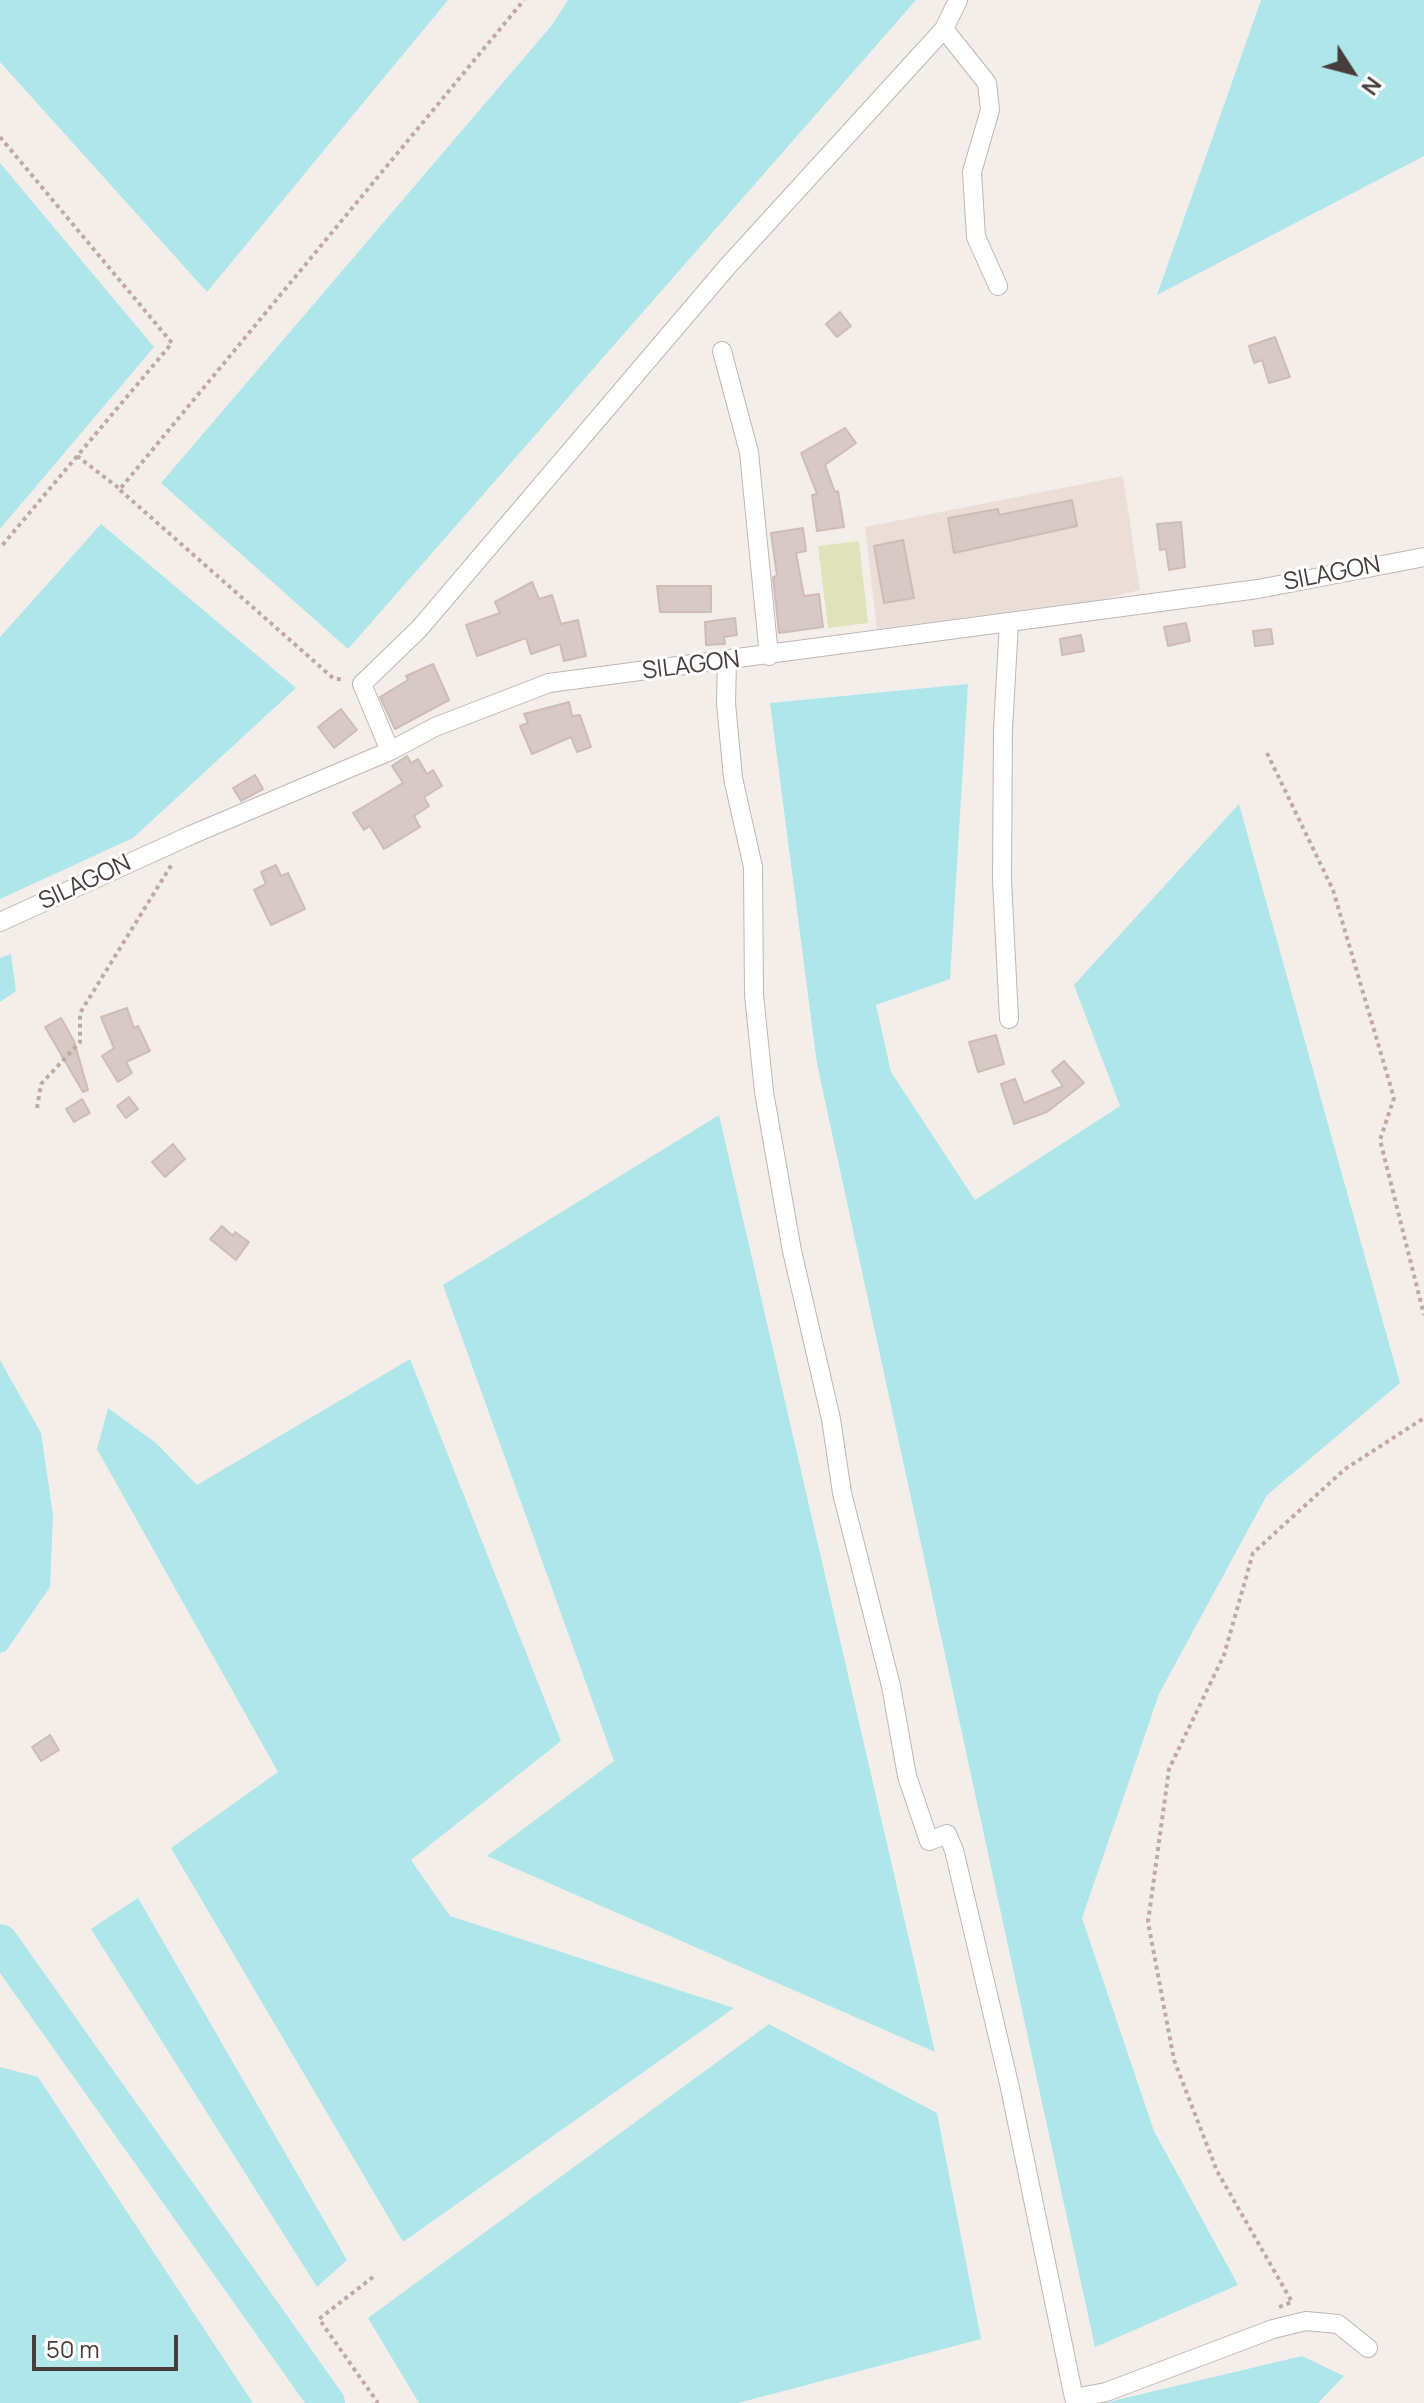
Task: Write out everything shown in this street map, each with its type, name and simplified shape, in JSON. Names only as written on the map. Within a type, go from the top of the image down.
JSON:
[{"type":"street","points":[[390,751],[362,684],[419,629],[727,267],[944,29],[958,0]]},
{"type":"street","points":[[944,29],[987,83],[990,110],[972,172],[976,237],[998,286]]},
{"type":"street","points":[[722,351],[749,452],[769,656]]},
{"type":"street","name":"SILAGON","points":[[0,922],[191,835],[390,751],[435,727],[549,683],[727,662],[1258,589],[1424,557]]},
{"type":"street","points":[[1009,623],[1003,729],[1002,865],[1009,1019]]},
{"type":"street","points":[[727,662],[726,703],[733,778],[753,867],[754,995],[764,1092],[792,1251],[831,1419],[842,1493],[891,1686],[907,1776],[929,1841],[947,1834],[954,1850],[1010,2088],[1074,2398],[1106,2392],[1273,2329],[1306,2321],[1338,2324],[1368,2348]]},
{"type":"path","points":[[120,489],[524,0]]},
{"type":"path","points":[[0,137],[172,343],[0,548]]},
{"type":"path","points":[[77,456],[120,489],[333,678],[362,684]]},
{"type":"path","points":[[1267,753],[1333,890],[1394,1098],[1380,1140],[1424,1315]]},
{"type":"path","points":[[37,1108],[41,1084],[80,1042],[80,1013],[174,861]]},
{"type":"path","points":[[1277,2307],[1292,2302],[1217,2171],[1174,2060],[1148,1922],[1169,1769],[1224,1655],[1253,1553],[1345,1469],[1424,1418]]},
{"type":"path","points":[[373,2277],[319,2319],[378,2403]]},
{"type":"shaded area","points":[[1123,476],[1140,590],[1100,600],[877,629],[865,527]]},
{"type":"green space","points":[[859,541],[868,623],[828,628],[818,546]]},
{"type":"water","points":[[0,0],[448,0],[207,292],[0,62]]},
{"type":"water","points":[[568,0],[916,0],[348,649],[161,483],[552,25]]},
{"type":"water","points":[[1261,0],[1424,0],[1424,156],[1157,295]]},
{"type":"water","points":[[0,163],[154,347],[0,529]]},
{"type":"water","points":[[101,524],[296,688],[133,838],[0,899],[0,637]]},
{"type":"water","points":[[968,684],[950,979],[876,1005],[891,1072],[975,1200],[1120,1106],[1074,985],[1239,804],[1400,1383],[1267,1495],[1159,1694],[1082,1918],[1154,2131],[1238,2285],[1095,2347],[817,1064],[770,703]]},
{"type":"water","points":[[11,954],[16,991],[0,1002],[0,958]]},
{"type":"water","points":[[719,1115],[935,2052],[487,1856],[614,1761],[443,1285]]},
{"type":"water","points":[[410,1359],[561,1741],[411,1860],[450,1916],[734,2008],[403,2242],[171,1848],[278,1772],[97,1449],[108,1408],[156,1443],[197,1485]]},
{"type":"water","points":[[0,1360],[41,1433],[53,1515],[50,1587],[6,1651],[0,1653]]},
{"type":"water","points":[[138,1898],[347,2260],[317,2287],[91,1929]]},
{"type":"water","points":[[769,2024],[937,2113],[981,2339],[738,2403],[419,2403],[368,2318]]},
{"type":"water","points":[[0,2067],[38,2077],[253,2403],[0,2403]]},
{"type":"water","points":[[1302,2356],[1344,2376],[1318,2403],[1104,2403]]},
{"type":"building","points":[[840,312],[851,326],[837,337],[826,324]]},
{"type":"building","points":[[1275,337],[1290,377],[1269,383],[1262,360],[1254,363],[1249,346]]},
{"type":"building","points":[[845,428],[856,443],[825,465],[835,492],[838,491],[844,527],[817,531],[812,495],[817,494],[801,453]]},
{"type":"building","points":[[1072,500],[1077,526],[954,553],[948,518],[998,509],[999,515]]},
{"type":"building","points":[[1181,522],[1185,567],[1169,570],[1166,549],[1160,550],[1157,524]]},
{"type":"building","points":[[803,528],[806,551],[796,553],[804,596],[819,594],[823,627],[779,633],[773,577],[777,576],[771,533]]},
{"type":"building","points":[[903,540],[914,598],[884,603],[874,546]]},
{"type":"building","points":[[532,582],[539,599],[552,595],[561,624],[578,620],[586,656],[564,661],[560,644],[531,654],[526,638],[477,656],[466,625],[500,613],[495,602]]},
{"type":"building","points":[[657,586],[711,586],[711,612],[660,612]]},
{"type":"building","points":[[735,618],[737,635],[724,637],[725,644],[706,645],[705,622]]},
{"type":"building","points":[[1186,623],[1190,641],[1168,646],[1164,627]]},
{"type":"building","points":[[1271,629],[1273,644],[1255,646],[1253,631]]},
{"type":"building","points":[[1081,635],[1084,651],[1062,655],[1060,639]]},
{"type":"building","points":[[433,664],[449,700],[395,729],[380,697],[408,680],[406,676]]},
{"type":"building","points":[[569,702],[572,716],[580,715],[591,747],[577,752],[571,737],[532,754],[520,726],[528,723],[524,714]]},
{"type":"building","points":[[341,709],[357,730],[334,748],[318,727]]},
{"type":"building","points":[[407,756],[411,763],[418,759],[427,774],[433,770],[442,786],[424,797],[429,806],[414,816],[420,827],[384,849],[370,826],[364,830],[353,813],[403,783],[392,766]]},
{"type":"building","points":[[255,775],[263,789],[241,801],[233,788]]},
{"type":"building","points":[[276,865],[281,876],[288,873],[305,909],[271,925],[254,890],[266,884],[261,872]]},
{"type":"building","points":[[127,1008],[134,1028],[138,1026],[150,1051],[126,1062],[132,1073],[118,1082],[102,1056],[114,1048],[101,1017]]},
{"type":"building","points":[[61,1018],[74,1041],[88,1090],[83,1092],[45,1027]]},
{"type":"building","points":[[996,1035],[1004,1064],[978,1072],[969,1042]]},
{"type":"building","points":[[1064,1061],[1084,1083],[1047,1112],[1014,1124],[1001,1084],[1015,1079],[1024,1103],[1063,1086],[1052,1071]]},
{"type":"building","points":[[129,1097],[138,1109],[126,1118],[117,1106]]},
{"type":"building","points":[[82,1099],[90,1113],[74,1122],[66,1109]]},
{"type":"building","points":[[173,1144],[185,1159],[165,1177],[152,1162]]},
{"type":"building","points":[[222,1226],[233,1236],[235,1232],[249,1242],[236,1260],[210,1239]]},
{"type":"building","points":[[50,1735],[59,1750],[41,1761],[32,1747]]},
{"type":"waterway","points":[[0,1942],[327,2403]]}]
